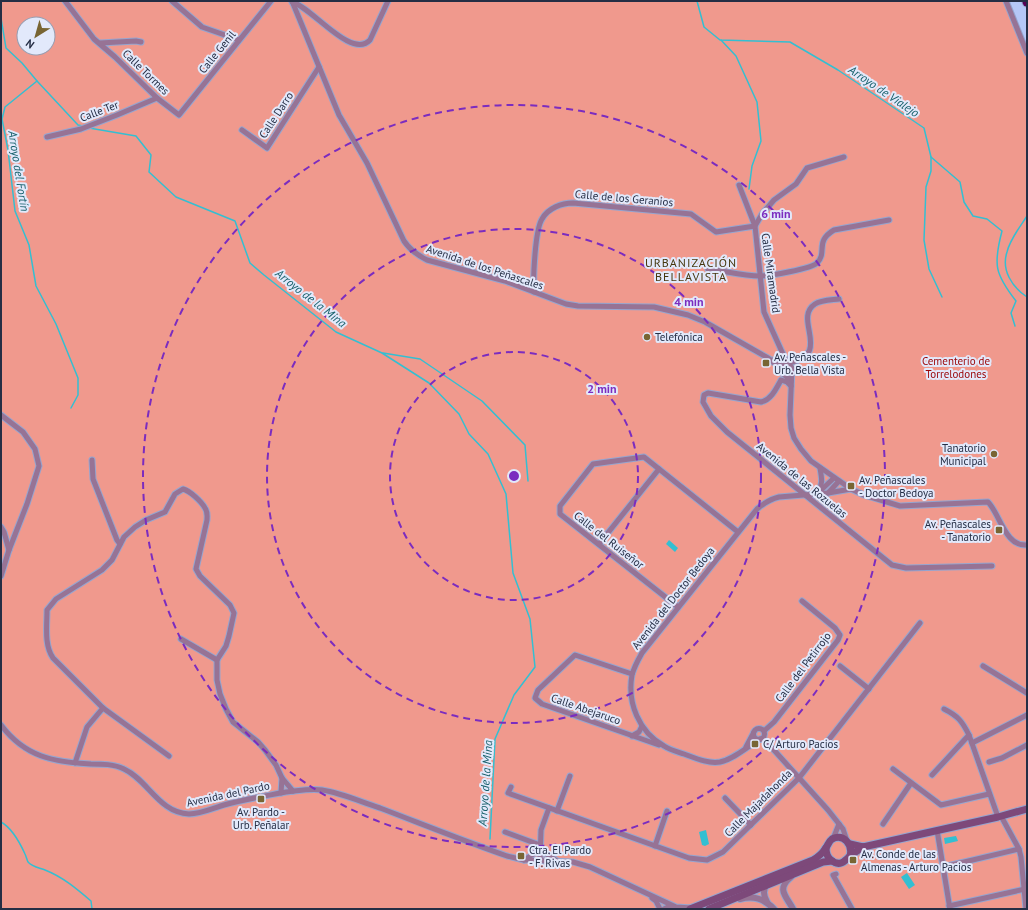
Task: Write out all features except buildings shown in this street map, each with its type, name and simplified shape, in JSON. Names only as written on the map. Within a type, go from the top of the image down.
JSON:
[{"type":"main road","points":[[710,908],[823,862],[832,861],[840,863],[848,859],[863,847],[1027,809]]},
{"type":"main road","points":[[691,909],[805,864],[819,856],[826,848],[828,843],[833,839],[840,838],[863,847]]},
{"type":"main road","points":[[848,842],[851,848],[850,856]]},
{"type":"main road","points":[[826,848],[827,856],[832,861]]},
{"type":"street","name":"Calle Tormes","points":[[65,1],[94,39],[116,57],[157,98],[179,115]]},
{"type":"street","points":[[172,1],[202,27],[239,40]]},
{"type":"street","name":"Calle Genil","points":[[179,115],[271,1]]},
{"type":"street","points":[[292,1],[305,8],[346,42],[360,45],[366,44],[370,40],[388,1]]},
{"type":"street","name":"Avenida de los Peñascales","points":[[292,1],[339,115],[367,163],[404,241],[417,255],[427,260],[505,281],[566,304],[578,306],[654,307],[682,313],[705,322],[770,359],[785,365]]},
{"type":"street","points":[[1006,1],[1027,54]]},
{"type":"street","name":"Calle Tormes","points":[[100,43],[141,42]]},
{"type":"street","name":"Calle Darro","points":[[242,130],[267,148],[319,67]]},
{"type":"street","name":"Calle Ter","points":[[47,137],[81,129],[157,98]]},
{"type":"street","points":[[754,226],[774,200],[796,184],[807,168],[844,157]]},
{"type":"street","name":"Calle Miramadrid","points":[[739,185],[754,226],[764,312],[785,365]]},
{"type":"street","name":"Calle de los Geranios","points":[[534,292],[539,225],[546,213],[558,205],[574,203],[691,214],[716,232],[754,226]]},
{"type":"street","points":[[708,269],[760,276],[809,268],[815,265],[821,257],[822,241],[824,237],[834,230],[889,220]]},
{"type":"street","points":[[791,383],[781,372],[785,365],[797,362],[803,358],[810,349],[811,338],[807,315],[810,309],[817,303],[839,299]]},
{"type":"street","points":[[785,375],[790,374],[797,362]]},
{"type":"street","points":[[785,365],[792,370]]},
{"type":"street","points":[[792,370],[790,428],[800,449],[820,468],[851,489],[864,495],[900,506],[988,502],[992,506],[1010,538],[1017,544],[1027,545]]},
{"type":"street","name":"Avenida de las Rozuelas","points":[[785,375],[770,398],[766,401],[761,402],[708,392],[704,395],[703,402],[718,425],[892,565],[906,568],[992,566]]},
{"type":"street","points":[[781,380],[791,383]]},
{"type":"street","points":[[1,415],[23,432],[27,437],[35,449],[39,466],[1,576]]},
{"type":"street","name":"Calle del Ruiseñor","points":[[678,607],[560,514],[560,506],[593,464],[644,457],[738,532]]},
{"type":"street","points":[[92,460],[93,479],[117,540],[120,544]]},
{"type":"street","points":[[818,493],[823,479],[820,468]]},
{"type":"street","points":[[599,544],[659,469]]},
{"type":"street","points":[[828,493],[836,479]]},
{"type":"street","name":"Avenida del Doctor Bedoya","points":[[818,493],[836,479]]},
{"type":"street","points":[[169,756],[103,708],[53,658],[49,652],[47,639],[46,610],[56,599],[102,570],[112,560],[127,534],[144,521],[165,512],[175,494],[181,489],[187,491],[205,507],[207,513],[207,520],[196,569],[200,576],[230,605],[234,613],[226,646],[217,660],[217,680],[220,694],[233,722],[258,742],[265,750],[276,765],[282,778],[293,791]]},
{"type":"street","name":"Avenida del Doctor Bedoya","points":[[761,738],[731,758],[719,762],[708,762],[664,747],[642,726],[634,710],[631,697],[632,674],[642,653],[738,532],[764,502],[772,498],[805,496],[851,489]]},
{"type":"street","points":[[1,527],[9,550]]},
{"type":"street","name":"Calle del Petirrojo","points":[[764,731],[774,722],[838,640],[840,635],[835,628],[802,601]]},
{"type":"street","name":"Calle Majadahonda","points":[[511,787],[508,793],[689,858],[707,860],[723,852],[798,778],[920,623]]},
{"type":"street","points":[[181,640],[217,660]]},
{"type":"street","name":"Calle Abejaruco","points":[[632,674],[575,655],[538,690],[536,698],[542,704],[664,747]]},
{"type":"street","points":[[840,666],[869,689]]},
{"type":"street","points":[[983,666],[1027,693]]},
{"type":"street","points":[[75,763],[87,726],[103,708]]},
{"type":"street","points":[[944,709],[954,714],[963,722],[972,742],[989,794],[1019,849],[1025,889],[1026,909]]},
{"type":"street","points":[[972,742],[1027,715]]},
{"type":"street","name":"Avenida del Pardo","points":[[1,725],[20,745],[38,755],[61,762],[113,765],[125,769],[136,777],[161,802],[170,809],[180,812],[190,814],[248,798],[308,789],[322,790],[344,796],[507,856],[524,860],[573,862],[590,867],[676,907]]},
{"type":"street","name":"Calle Abejaruco","points":[[632,736],[639,732],[642,726]]},
{"type":"street","points":[[761,738],[765,734],[764,731],[759,728],[754,732],[756,737],[761,738],[828,810],[843,829],[848,842]]},
{"type":"street","name":"Avenida del Doctor Bedoya","points":[[745,748],[754,732]]},
{"type":"street","points":[[932,775],[969,734]]},
{"type":"street","points":[[989,762],[1027,747]]},
{"type":"street","points":[[893,769],[941,804],[989,794]]},
{"type":"street","points":[[557,811],[570,776]]},
{"type":"street","points":[[281,793],[282,778]]},
{"type":"street","points":[[883,824],[911,783]]},
{"type":"street","points":[[725,798],[750,825]]},
{"type":"street","points":[[540,861],[541,830],[549,808]]},
{"type":"street","points":[[655,846],[668,811]]},
{"type":"street","points":[[833,839],[839,824]]},
{"type":"street","points":[[937,830],[949,908],[1025,889]]},
{"type":"street","name":"Avenida del Pardo","points":[[505,832],[540,847],[557,861]]},
{"type":"street","points":[[524,860],[540,847]]},
{"type":"street","points":[[943,867],[1019,849]]},
{"type":"street","points":[[774,909],[764,897],[766,885],[770,879],[805,864]]},
{"type":"street","points":[[793,909],[782,891],[785,882],[795,874]]},
{"type":"street","points":[[836,874],[833,875],[852,909]]},
{"type":"street","points":[[647,894],[656,901],[661,909],[668,906],[691,909]]},
{"type":"street","points":[[710,908],[748,896],[755,897],[768,903]]},
{"type":"green space","name":"Cementerio de Torrelodones","points":[[1,1],[1006,1],[1027,57],[1027,909],[1,909]]},
{"type":"shaded area","points":[[669,540],[678,548],[675,552],[666,544]]},
{"type":"shaded area","points":[[706,830],[709,844],[705,846],[702,845],[699,832]]},
{"type":"shaded area","points":[[956,836],[958,841],[945,844],[944,838]]},
{"type":"shaded area","points":[[907,873],[915,885],[909,889],[901,877]]},
{"type":"waterway","name":"Arroyo de Vialejo","points":[[697,1],[704,27],[720,40],[790,42],[838,70],[924,128],[931,157],[960,182],[964,202],[973,216],[987,219],[1002,231],[997,252],[998,269],[1000,276],[1016,301],[1011,313],[1015,326]]},
{"type":"waterway","name":"Arroyo de la Mina","points":[[1,18],[6,48],[22,63],[78,125],[83,126]]},
{"type":"waterway","points":[[721,40],[736,56],[757,102],[761,141],[752,166],[749,189]]},
{"type":"waterway","name":"Arroyo del Fortín","points":[[37,81],[5,107],[2,119],[8,150],[15,211],[29,245],[36,286],[56,324],[78,378],[78,395],[71,408]]},
{"type":"waterway","name":"Arroyo de la Mina","points":[[89,128],[136,136],[151,155],[149,172],[176,197],[235,221],[250,263],[336,332],[382,353],[429,383],[459,414],[469,434],[488,454],[506,494],[513,573],[530,619],[535,667],[514,695],[495,739],[490,839]]},
{"type":"waterway","points":[[931,157],[931,171],[926,187],[924,240],[929,269],[942,297]]},
{"type":"waterway","points":[[1027,216],[1010,242],[1005,265],[1012,283],[1027,297]]},
{"type":"waterway","points":[[383,353],[420,359],[482,401],[525,445],[528,481]]},
{"type":"waterway","points":[[1,822],[9,828],[15,836],[30,864],[52,873],[70,884],[91,901],[92,909]]},
{"type":"place","name":"Telefónica","points":[[647,337]]},
{"type":"place","name":"Av. Peñascales - Urb. Bella Vista","points":[[766,363]]},
{"type":"place","name":"Tanatorio Municipal","points":[[994,454]]},
{"type":"place","name":"Av. Peñascales - Doctor Bedoya","points":[[851,486]]},
{"type":"place","name":"Av. Peñascales - Tanatorio","points":[[999,530]]},
{"type":"place","name":"C/ Arturo Pacios","points":[[755,744]]},
{"type":"place","name":"Av. Pardo - Urb. Peñalar","points":[[261,799]]},
{"type":"place","name":"Ctra. El Pardo - F. Rivas","points":[[521,856]]},
{"type":"place","name":"Av. Conde de las Almenas - Arturo Pacios","points":[[853,860]]},
{"type":"district","name":"URBANIZACIÓN BELLAVISTA","points":[[691,269]]}]
